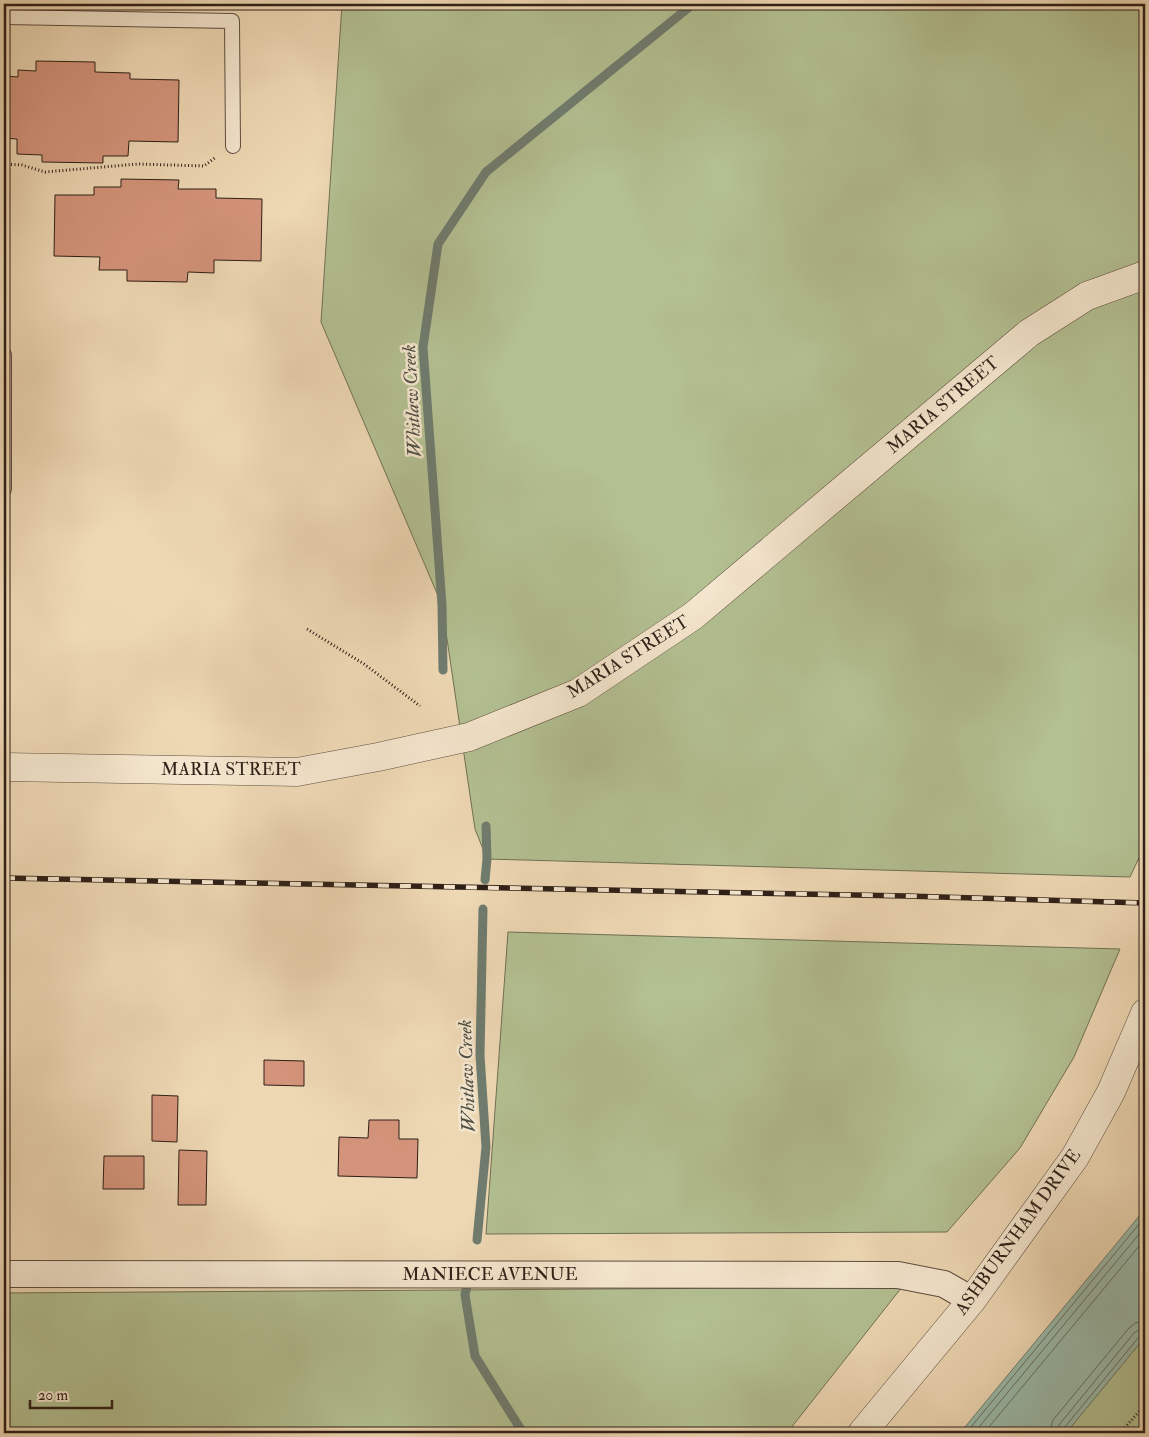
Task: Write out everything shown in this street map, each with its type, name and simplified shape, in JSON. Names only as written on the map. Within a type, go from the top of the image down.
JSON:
[{"type":"street","name":"MARIA STREET","points":[[4,767],[297,772],[469,737],[578,693],[693,616],[1029,333],[1087,296],[1145,275]]},
{"type":"street","name":"ASHBURNHAM DRIVE","points":[[862,1433],[972,1300],[1075,1157],[1111,1092],[1145,1013]]},
{"type":"street","name":"MANIECE AVENUE","points":[[4,1274],[898,1275],[944,1284],[972,1300]]},
{"type":"lane","points":[[4,17],[232,22],[232,146]]},
{"type":"lane","points":[[4,355],[4,489]]},
{"type":"path","points":[[4,164],[22,165],[45,172],[138,164],[204,166],[232,146]]},
{"type":"path","points":[[307,629],[364,664],[420,706]]},
{"type":"path","points":[[1120,1433],[1145,1405]]},
{"type":"green space","points":[[342,4],[1145,4],[1145,845],[1130,877],[487,859],[475,829],[442,605],[321,322]]},
{"type":"green space","points":[[508,932],[1120,949],[1074,1057],[1020,1148],[947,1232],[486,1234]]},
{"type":"green space","points":[[902,1287],[787,1433],[4,1433],[4,1293]]},
{"type":"green space","points":[[1145,1337],[1145,1433],[1066,1433]]},
{"type":"water","points":[[1145,1209],[1145,1337],[1066,1433],[960,1433]]},
{"type":"building","points":[[36,61],[95,62],[95,72],[130,73],[130,79],[179,80],[178,142],[129,141],[128,156],[103,156],[103,163],[42,162],[42,155],[17,154],[17,139],[4,138],[4,76],[18,77],[18,70],[36,71]]},
{"type":"building","points":[[121,179],[179,180],[178,189],[216,189],[216,198],[262,199],[261,261],[214,260],[214,273],[188,272],[187,282],[127,281],[127,270],[99,270],[100,257],[54,256],[55,195],[94,195],[94,187],[121,187]]},
{"type":"building","points":[[264,1060],[304,1061],[304,1086],[264,1085]]},
{"type":"building","points":[[152,1095],[178,1096],[177,1142],[152,1141]]},
{"type":"building","points":[[369,1120],[399,1120],[399,1139],[418,1139],[417,1178],[338,1176],[339,1137],[368,1138]]},
{"type":"building","points":[[179,1150],[207,1151],[206,1205],[178,1205]]},
{"type":"building","points":[[104,1156],[144,1156],[144,1189],[103,1189]]},
{"type":"waterway","name":"Whitlaw Creek","points":[[443,670],[442,605],[423,347],[438,244],[486,172],[693,4]]},
{"type":"waterway","name":"Whitlaw Creek","points":[[485,880],[487,859],[486,826]]},
{"type":"waterway","name":"Whitlaw Creek","points":[[477,1240],[486,1147],[480,1055],[483,909]]},
{"type":"waterway","name":"Whitlaw Creek","points":[[468,1281],[465,1295],[475,1356],[523,1433]]},
{"type":"railway","points":[[4,878],[906,896],[1145,903]]}]
